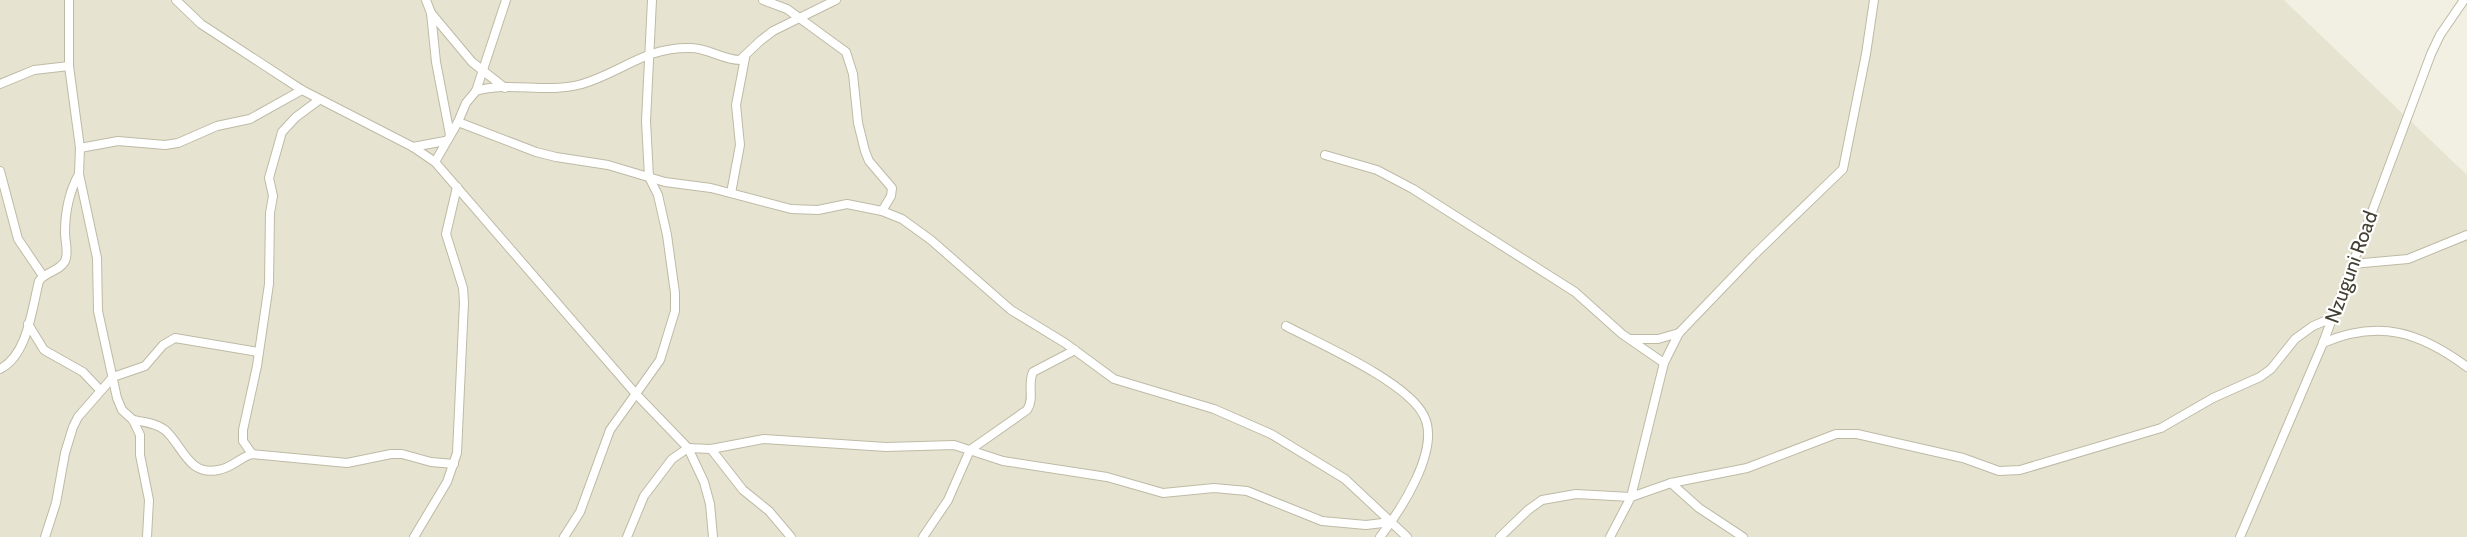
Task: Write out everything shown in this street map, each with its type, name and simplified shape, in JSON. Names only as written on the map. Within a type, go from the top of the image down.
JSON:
[{"type":"street","points":[[69,0],[69,66],[80,148],[79,174],[97,258],[98,311],[105,349],[119,404],[126,415],[133,420],[153,423],[165,430],[189,462],[202,470],[210,471],[231,467],[243,457],[252,454],[347,463],[402,454],[431,462],[454,464]]},
{"type":"street","points":[[176,0],[201,24],[302,90],[413,147],[435,162],[635,393],[688,448],[704,482],[710,504],[712,537]]},
{"type":"street","points":[[426,0],[431,14],[448,138]]},
{"type":"street","points":[[435,162],[458,123],[466,103],[476,91],[506,0]]},
{"type":"street","points":[[564,537],[580,512],[610,430],[660,360],[676,303],[661,204],[650,177],[646,122],[652,0]]},
{"type":"street","points":[[763,0],[787,4],[799,17],[846,52],[853,74],[858,123],[864,151],[869,161],[892,188],[891,196],[882,211]]},
{"type":"street","points":[[731,193],[740,145],[736,105],[745,58],[766,35],[836,0]]},
{"type":"street","points":[[1610,537],[1631,498],[1664,363],[1680,333],[1754,255],[1841,174],[1850,141],[1874,0]]},
{"type":"street","name":"Nzuguni Road","points":[[2240,537],[2323,343],[2431,54],[2440,35],[2464,0]]},
{"type":"street","points":[[431,14],[483,73],[505,88]]},
{"type":"street","points":[[476,91],[505,88],[544,90],[580,85],[602,77],[648,53],[691,48],[736,60],[745,58]]},
{"type":"street","points":[[0,84],[34,70],[69,66]]},
{"type":"street","points":[[80,148],[118,141],[165,145],[178,143],[217,126],[250,119],[302,90]]},
{"type":"street","points":[[252,454],[243,441],[243,430],[271,267],[269,246],[273,196],[268,178],[282,132],[296,117],[319,100]]},
{"type":"street","points":[[458,123],[536,152],[608,165],[672,184],[705,186],[802,210],[819,210],[841,204],[882,211],[908,222],[1011,310],[1075,350],[1114,379],[1214,409],[1271,434],[1336,472],[1359,490],[1407,537]]},
{"type":"street","points":[[413,147],[448,138]]},
{"type":"street","points":[[1325,155],[1377,170],[1413,189],[1575,292],[1629,339],[1664,363]]},
{"type":"street","points":[[0,171],[18,239],[43,276]]},
{"type":"street","points":[[0,367],[10,363],[21,346],[39,280],[57,270],[65,260],[65,228],[69,197],[79,174]]},
{"type":"street","points":[[414,537],[447,482],[457,453],[464,302],[446,234],[457,187]]},
{"type":"street","points":[[2352,264],[2408,259],[2467,235]]},
{"type":"street","points":[[1500,537],[1542,500],[1576,494],[1631,498],[1671,483],[1748,468],[1836,434],[1857,434],[1963,458],[1999,471],[2020,470],[2161,428],[2213,398],[2260,377],[2271,369],[2295,339],[2313,326],[2331,318]]},
{"type":"street","points":[[28,324],[44,350],[83,372],[100,390]]},
{"type":"street","points":[[1286,326],[1382,376],[1424,415],[1427,434],[1424,464],[1380,537]]},
{"type":"street","points":[[2323,343],[2354,332],[2400,332],[2418,338],[2467,367]]},
{"type":"street","points":[[1629,339],[1658,339],[1680,333]]},
{"type":"street","points":[[45,537],[56,503],[65,453],[73,427],[100,390],[113,377],[145,366],[163,345],[175,338],[258,352]]},
{"type":"street","points":[[922,537],[948,500],[970,450],[1027,410],[1031,400],[1030,381],[1033,372],[1075,350]]},
{"type":"street","points":[[133,420],[140,435],[140,455],[149,501],[147,537]]},
{"type":"street","points":[[627,537],[639,503],[654,480],[668,463],[688,448],[711,449],[750,441],[780,439],[886,447],[945,444],[1003,461],[1107,477],[1163,493],[1214,488],[1247,491],[1322,521],[1366,525],[1391,522]]},
{"type":"street","points":[[711,449],[743,490],[769,511],[791,537]]},
{"type":"street","points":[[1671,483],[1699,508],[1743,537]]},
{"type":"shaded area","points":[[0,0],[2284,0],[2467,175],[2467,537],[0,537]]}]
